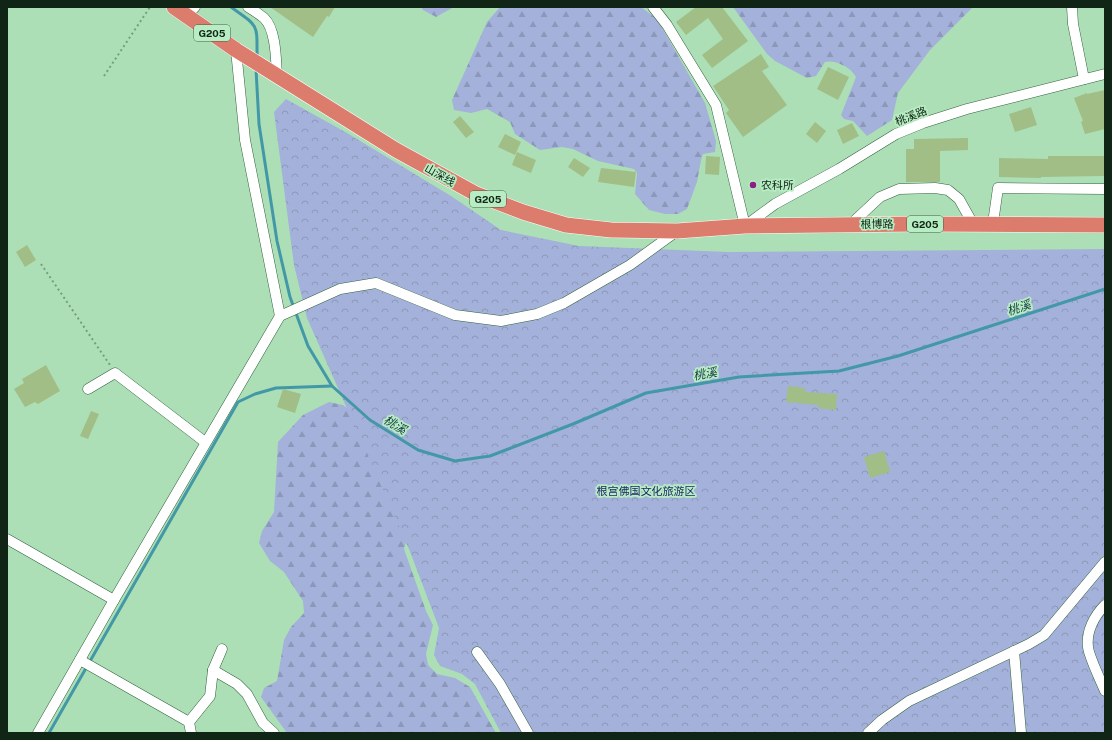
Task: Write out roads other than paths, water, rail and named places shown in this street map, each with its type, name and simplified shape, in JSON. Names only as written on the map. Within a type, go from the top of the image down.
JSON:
[{"type":"highway","name":"山深线","points":[[174,7],[190,11],[236,50],[396,150],[476,194],[496,202],[566,225],[611,230],[677,231],[745,226]]},
{"type":"highway","name":"根博路","points":[[745,226],[993,223],[1105,224]]},
{"type":"street","points":[[248,7],[264,18],[268,24],[275,46],[277,76]]},
{"type":"street","points":[[653,7],[667,25],[716,105],[745,226]]},
{"type":"street","points":[[1071,8],[1084,79]]},
{"type":"street","points":[[236,50],[245,140],[280,316]]},
{"type":"street","name":"桃溪路","points":[[745,226],[775,204],[839,169],[896,134],[923,123],[967,109],[1105,74]]},
{"type":"street","points":[[850,224],[880,197],[899,189],[935,188],[948,190],[959,199],[973,224]]},
{"type":"street","points":[[993,223],[998,188],[1105,189]]},
{"type":"street","points":[[38,733],[280,316],[340,289],[376,283],[455,315],[501,321],[537,314],[564,303],[630,265],[677,231]]},
{"type":"street","points":[[88,389],[115,373],[206,442]]},
{"type":"street","points":[[7,539],[114,600]]},
{"type":"street","points":[[868,733],[882,720],[909,701],[1029,644],[1044,635],[1105,562]]},
{"type":"street","points":[[1105,605],[1094,620],[1088,635],[1088,648],[1105,691]]},
{"type":"street","points":[[191,733],[189,722],[210,696],[213,670],[222,649]]},
{"type":"street","points":[[1014,651],[1021,733]]},
{"type":"street","points":[[477,652],[500,684],[528,733]]},
{"type":"street","points":[[80,660],[189,722]]},
{"type":"street","points":[[213,670],[237,684],[242,689],[262,723],[274,733]]},
{"type":"waterway","points":[[231,7],[252,23],[257,38],[257,57]]},
{"type":"waterway","name":"桃溪","points":[[256,69],[259,124],[277,241],[290,297],[308,346],[332,386],[370,420],[418,450],[455,461],[490,456],[573,424],[646,393],[739,377],[839,371],[898,356],[1105,289]]},
{"type":"waterway","points":[[49,733],[238,402],[255,394],[276,388],[332,386]]},
{"type":"place","name":"农科所","points":[[753,185]]},
{"type":"park label","name":"根宫佛国文化旅游区","points":[[646,491]]}]
